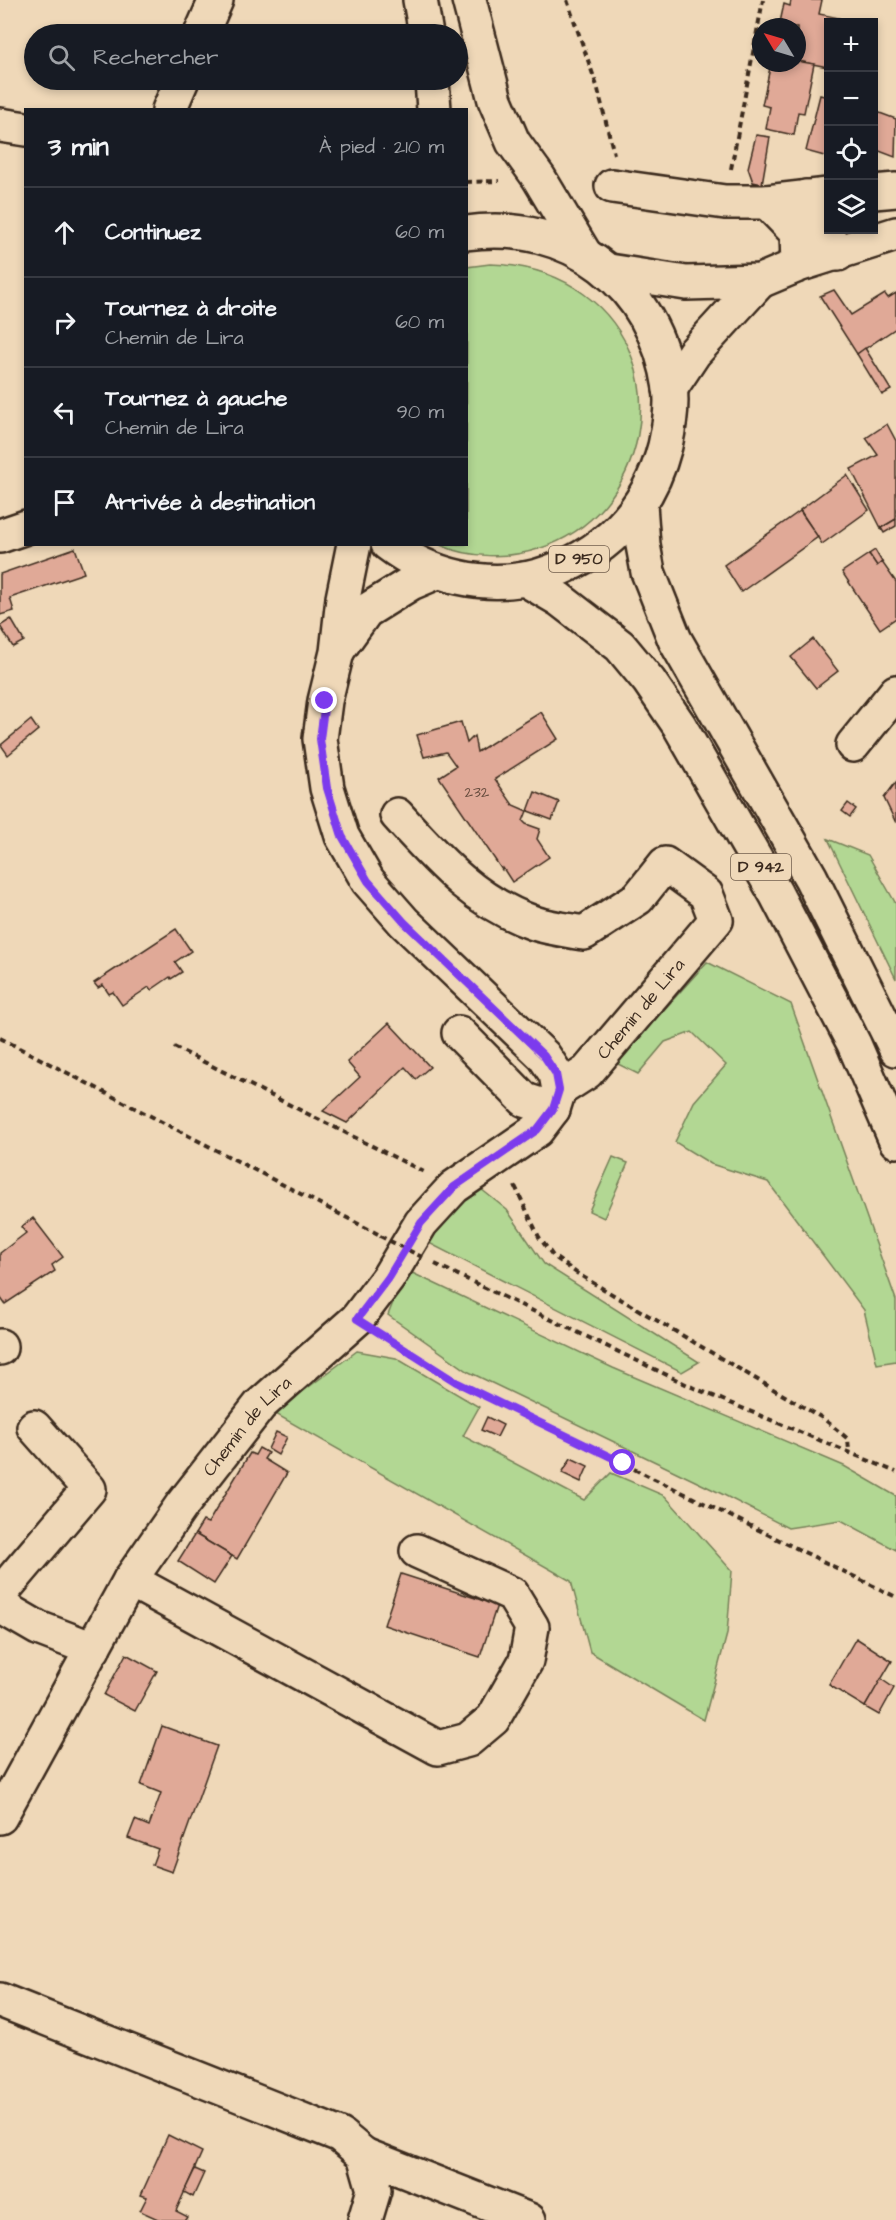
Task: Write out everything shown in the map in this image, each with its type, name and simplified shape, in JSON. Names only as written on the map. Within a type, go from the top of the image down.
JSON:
[{"type":"main road","points":[[205,24],[216,0]]},
{"type":"main road","points":[[420,0],[424,24]]},
{"type":"main road","points":[[469,0],[495,100],[513,142],[539,178],[563,218],[596,262],[686,284],[760,281],[798,265],[896,234]]},
{"type":"main road","points":[[170,108],[178,90]]},
{"type":"main road","points":[[433,90],[434,108]]},
{"type":"main road","points":[[0,125],[24,129]]},
{"type":"main road","points":[[620,187],[724,202],[767,202],[817,196],[838,254]]},
{"type":"main road","points":[[878,192],[896,190]]},
{"type":"main road","points":[[767,202],[797,233],[798,265]]},
{"type":"main road","name":"D 950","points":[[391,546],[405,557],[437,572],[466,579],[486,581],[525,579],[559,570],[590,554],[617,532],[640,505],[659,469],[669,430],[670,389],[660,344],[639,304],[596,262],[554,240],[521,231],[488,230],[468,233]]},
{"type":"main road","points":[[670,389],[694,353],[760,281]]},
{"type":"main road","name":"D 942","points":[[640,505],[648,572],[675,640],[812,878],[896,1049]]},
{"type":"main road","points":[[0,536],[24,528]]},
{"type":"main road","points":[[354,546],[343,598],[337,652],[325,701],[320,739],[327,788],[342,836],[368,881],[404,922],[544,1056],[556,1074],[556,1100],[525,1100],[459,1033]]},
{"type":"main road","points":[[337,652],[366,612],[411,583],[437,572]]},
{"type":"main road","name":"D 942","points":[[525,579],[559,599],[620,646],[649,681],[679,725],[776,894],[854,1044],[896,1141]]},
{"type":"main road","points":[[854,745],[896,692]]},
{"type":"main road","name":"Chemin de Lira","points":[[0,1817],[130,1580],[182,1505],[260,1405],[357,1319],[388,1278],[421,1223],[454,1187],[537,1130],[556,1100],[587,1072],[716,920],[706,894],[665,864],[638,898],[584,933],[534,923],[489,902],[444,867],[397,815]]},
{"type":"main road","points":[[0,1594],[89,1489],[34,1427]]},
{"type":"main road","points":[[130,1580],[438,1748],[468,1740],[493,1719],[526,1661],[532,1627],[512,1594],[417,1551]]},
{"type":"main road","points":[[0,1606],[38,1628],[93,1649]]},
{"type":"main road","points":[[0,2000],[340,2135],[364,2155],[529,2220]]},
{"type":"main road","points":[[364,2155],[374,2190],[365,2220]]},
{"type":"path","points":[[567,0],[597,86],[620,187]]},
{"type":"path","points":[[724,202],[763,0]]},
{"type":"path","points":[[0,1038],[424,1258],[694,1388],[849,1451],[896,1473]]},
{"type":"path","points":[[174,1047],[454,1187]]},
{"type":"path","points":[[501,1155],[539,1237],[553,1256],[578,1274],[824,1419],[848,1439],[849,1451]]},
{"type":"path","points":[[357,1319],[456,1382],[896,1597]]},
{"type":"green space","points":[[490,264],[528,268],[562,281],[584,294],[614,324],[632,359],[640,396],[638,435],[626,472],[605,505],[575,531],[538,549],[501,556],[464,553],[443,546],[468,546],[468,267]]},
{"type":"green space","points":[[828,839],[868,855],[896,904],[896,979]]},
{"type":"green space","points":[[707,962],[791,1004],[896,1300],[896,1361],[877,1364],[864,1310],[768,1182],[711,1164],[675,1142],[694,1102],[726,1065],[692,1032],[665,1042],[638,1074],[616,1063]]},
{"type":"green space","points":[[613,1157],[628,1163],[604,1218],[589,1211]]},
{"type":"green space","points":[[481,1189],[507,1210],[544,1264],[699,1362],[682,1372],[425,1241],[442,1212]]},
{"type":"green space","points":[[406,1270],[613,1368],[844,1466],[896,1496],[896,1550],[841,1520],[788,1528],[469,1372],[388,1315]]},
{"type":"green space","points":[[357,1351],[396,1358],[479,1407],[463,1436],[584,1500],[611,1473],[665,1496],[732,1571],[727,1634],[704,1720],[590,1652],[571,1581],[274,1413]]},
{"type":"building","points":[[791,0],[822,0],[819,14],[839,18],[824,18],[824,66],[806,63],[806,18],[781,18],[784,4],[790,6]]},
{"type":"building","points":[[806,63],[814,64],[804,113],[798,112],[794,135],[766,129],[770,107],[762,105],[769,72],[806,72]]},
{"type":"building","points":[[820,95],[824,96],[824,156],[806,151]]},
{"type":"building","points":[[878,112],[896,119],[895,157],[878,151]]},
{"type":"building","points":[[756,135],[770,137],[762,184],[753,182],[748,168]]},
{"type":"building","points":[[834,290],[851,315],[885,294],[888,298],[896,293],[896,328],[857,354],[820,296]]},
{"type":"building","points":[[865,348],[891,390],[882,395],[857,354]]},
{"type":"building","points":[[887,424],[896,441],[896,519],[881,528],[851,469],[878,455],[866,438]]},
{"type":"building","points":[[847,475],[869,510],[822,544],[800,510]]},
{"type":"building","points":[[800,511],[818,537],[741,592],[724,565]]},
{"type":"building","points":[[896,519],[896,526],[884,533],[881,528]]},
{"type":"building","points":[[75,548],[84,573],[10,598],[14,611],[0,615],[0,574]]},
{"type":"building","points":[[875,550],[882,562],[877,566],[869,554]]},
{"type":"building","points":[[869,554],[877,566],[882,562],[896,582],[896,618],[880,629],[842,572]]},
{"type":"building","points":[[11,619],[24,641],[13,647],[0,626]]},
{"type":"building","points":[[813,639],[838,671],[816,688],[791,657]]},
{"type":"building","points":[[541,712],[558,739],[495,779],[513,805],[527,811],[523,821],[540,829],[537,839],[549,857],[512,882],[439,777],[456,766],[446,752],[424,757],[417,735],[461,722],[467,743],[474,736],[477,752]]},
{"type":"building","points":[[31,720],[38,730],[8,755],[1,745]]},
{"type":"building","points":[[896,782],[896,823],[884,798]]},
{"type":"building","points":[[535,792],[559,802],[552,820],[528,811]]},
{"type":"building","points":[[848,803],[856,809],[850,817],[842,811]]},
{"type":"building","points":[[176,929],[191,951],[175,962],[182,972],[151,990],[149,987],[122,1005],[113,992],[109,994],[103,985],[98,988],[94,983]]},
{"type":"building","points":[[389,1023],[430,1067],[416,1079],[405,1067],[347,1123],[323,1111],[360,1077],[347,1062]]},
{"type":"building","points":[[33,1218],[63,1257],[52,1265],[55,1271],[5,1304],[0,1297],[0,1253],[26,1233],[21,1227]]},
{"type":"building","points":[[487,1417],[503,1425],[497,1437],[481,1430]]},
{"type":"building","points":[[276,1432],[287,1437],[278,1455],[268,1449]]},
{"type":"building","points":[[259,1448],[268,1453],[264,1459],[287,1473],[237,1559],[195,1534],[203,1521],[208,1523],[250,1453],[255,1455]]},
{"type":"building","points":[[571,1458],[588,1466],[581,1482],[562,1473]]},
{"type":"building","points":[[195,1534],[232,1556],[214,1584],[178,1561]]},
{"type":"building","points":[[401,1574],[497,1605],[480,1657],[384,1625]]},
{"type":"building","points":[[856,1638],[892,1661],[865,1707],[829,1685]]},
{"type":"building","points":[[126,1654],[157,1671],[135,1711],[104,1695]]},
{"type":"building","points":[[881,1679],[894,1688],[879,1715],[865,1707]]},
{"type":"building","points":[[162,1726],[217,1746],[172,1872],[152,1865],[158,1849],[128,1838],[135,1820],[149,1826],[161,1793],[141,1785]]},
{"type":"building","points":[[168,2135],[202,2152],[176,2211],[188,2217],[186,2220],[160,2220],[140,2211],[147,2197],[141,2195]]},
{"type":"building","points":[[195,2169],[204,2173],[193,2197],[184,2192]]},
{"type":"route","points":[[325,701],[320,739],[327,788],[342,836],[368,881],[404,922],[544,1056],[556,1074],[559,1090],[553,1109],[537,1130],[454,1187],[421,1223],[388,1278],[357,1319],[456,1382],[623,1463]]}]
